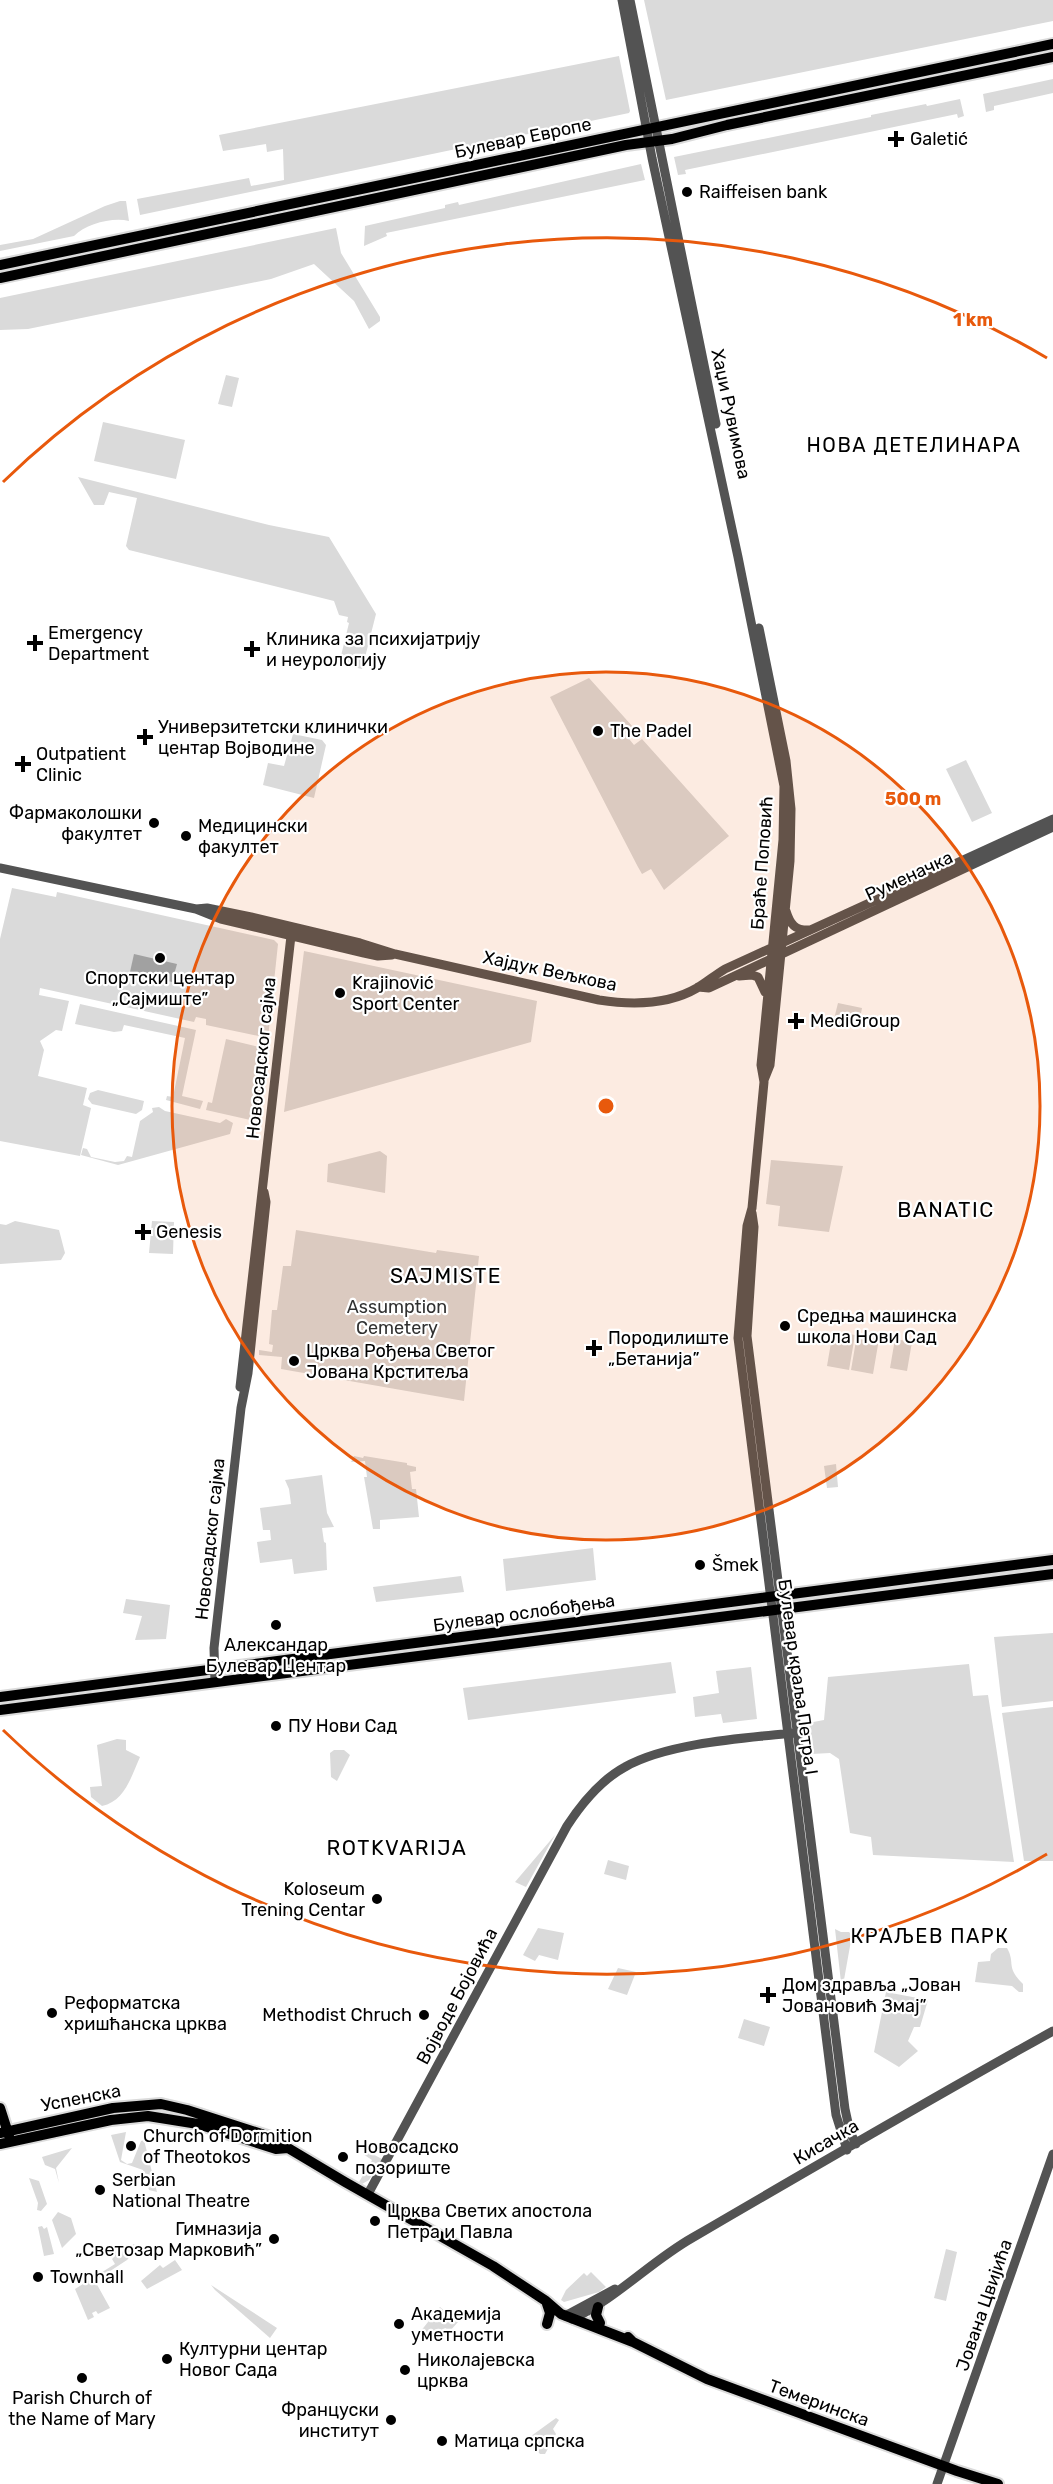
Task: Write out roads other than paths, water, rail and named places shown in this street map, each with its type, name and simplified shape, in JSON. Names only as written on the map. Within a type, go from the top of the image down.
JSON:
[{"type":"main road","name":"Булевар Европе","points":[[0,265],[1053,44]]},
{"type":"main road","name":"Булевар Европе","points":[[0,278],[1053,58]]},
{"type":"main road","name":"Булевар ослобођења","points":[[0,1710],[214,1676],[775,1596],[1053,1560]]},
{"type":"main road","name":"Булевар ослобођења","points":[[0,1697],[214,1676],[1053,1574]]},
{"type":"main road","name":"Успенска","points":[[5,2138],[31,2125],[113,2108],[161,2104],[187,2110],[280,2140],[288,2148],[483,2260],[572,2316]]},
{"type":"main road","points":[[5,2138],[1,2115],[31,2125]]},
{"type":"main road","name":"Успенска","points":[[5,2138],[111,2120],[158,2117],[198,2124],[281,2150],[288,2148]]},
{"type":"main road","points":[[546,2301],[550,2313],[547,2324]]},
{"type":"main road","points":[[598,2307],[596,2315],[600,2323]]},
{"type":"main road","name":"Темеринска","points":[[572,2316],[600,2323],[633,2342]]},
{"type":"main road","name":"Темеринска","points":[[572,2316],[633,2342],[707,2379],[944,2467],[998,2484]]},
{"type":"street","points":[[622,0],[651,128]]},
{"type":"street","points":[[630,0],[651,128]]},
{"type":"street","name":"Хаџи Рувимова","points":[[651,128],[773,708]]},
{"type":"street","name":"Браће Поповић","points":[[773,708],[790,785],[791,809],[790,861],[785,908],[777,946]]},
{"type":"street","name":"Браће Поповић","points":[[773,708],[785,809],[777,946]]},
{"type":"street","name":"Руменачка","points":[[777,946],[1053,819]]},
{"type":"street","name":"Руменачка","points":[[775,958],[1053,827]]},
{"type":"street","name":"Хајдук Вељкова","points":[[0,868],[196,909],[221,919],[291,932],[378,956],[395,954],[618,1003],[662,1000],[698,987],[711,977],[777,946]]},
{"type":"street","points":[[785,908],[794,927],[801,930],[812,930]]},
{"type":"street","name":"Новосадског сајма","points":[[214,1676],[214,1648],[242,1400],[248,1376],[255,1309],[266,1202],[264,1192],[291,932]]},
{"type":"street","name":"Булевар краља Петра I","points":[[764,1082],[761,1065],[767,998],[777,946]]},
{"type":"street","name":"Булевар краља Петра I","points":[[775,958],[770,1065],[764,1082],[752,1208],[754,1227],[747,1336],[776,1609],[792,1733],[846,2117],[856,2144]]},
{"type":"street","name":"Хајдук Вељкова","points":[[698,987],[709,988],[775,958]]},
{"type":"street","points":[[730,978],[752,975],[758,977],[763,983],[767,998]]},
{"type":"street","name":"Булевар краља Петра I","points":[[792,1733],[836,2115],[847,2150]]},
{"type":"street","name":"Војводе Бојовића","points":[[368,2194],[575,1814],[590,1796],[612,1776],[642,1759],[703,1745],[792,1733]]},
{"type":"street","name":"Кисачка","points":[[572,2316],[620,2288],[690,2239],[1053,2031]]},
{"type":"street","name":"Јована Цвијића","points":[[938,2484],[1053,2154]]},
{"type":"street","name":"Кисачка","points":[[572,2316],[598,2307],[620,2288]]},
{"type":"place","name":"Galetić","points":[[896,139]]},
{"type":"place","name":"Raiffeisen bank","points":[[687,192]]},
{"type":"place","name":"Emergency Department","points":[[35,643]]},
{"type":"place","name":"Клиника за психијатрију и неурологију","points":[[252,649]]},
{"type":"place","name":"The Padel","points":[[598,731]]},
{"type":"place","name":"Универзитетски клинички центар Војводине","points":[[145,737]]},
{"type":"place","name":"Outpatient Clinic","points":[[23,764]]},
{"type":"place","name":"Фармаколошки факултет","points":[[154,823]]},
{"type":"place","name":"Медицински факултет","points":[[186,836]]},
{"type":"place","name":"Спортски центар „Сајмиште”","points":[[160,958]]},
{"type":"place","name":"Krajinović Sport Center","points":[[340,993]]},
{"type":"place","name":"MediGroup","points":[[796,1021]]},
{"type":"place","name":"Genesis","points":[[143,1232]]},
{"type":"place","name":"Средња машинска школа Нови Сад","points":[[785,1326]]},
{"type":"place","name":"Породилиште „Бетанија”","points":[[594,1348]]},
{"type":"place","name":"Црква Рођења Светог Јована Крститеља","points":[[294,1361]]},
{"type":"place","name":"Šmek","points":[[700,1565]]},
{"type":"place","name":"Александар Булевар Центар","points":[[276,1625]]},
{"type":"place","name":"ПУ Нови Сад","points":[[276,1726]]},
{"type":"place","name":"Koloseum Trening Centar","points":[[377,1899]]},
{"type":"place","name":"Дом здравља „Јован Јовановић Змај”","points":[[768,1995]]},
{"type":"place","name":"Реформатска хришћанска црква","points":[[52,2013]]},
{"type":"place","name":"Methodist Chruch","points":[[424,2015]]},
{"type":"place","name":"Church of Dormition of Theotokos","points":[[131,2146]]},
{"type":"place","name":"Новосадско позориште","points":[[343,2157]]},
{"type":"place","name":"Serbian National Theatre","points":[[100,2190]]},
{"type":"place","name":"Црква Светих апостола Петра и Павла","points":[[375,2221]]},
{"type":"place","name":"Гимназија „Светозар Марковић”","points":[[274,2239]]},
{"type":"place","name":"Townhall","points":[[38,2277]]},
{"type":"place","name":"Академија уметности","points":[[399,2324]]},
{"type":"place","name":"Културни центар Новог Сада","points":[[167,2359]]},
{"type":"place","name":"Николајевска црква","points":[[405,2370]]},
{"type":"place","name":"Parish Church of the Name of Mary","points":[[82,2378]]},
{"type":"place","name":"Француски институт","points":[[391,2420]]},
{"type":"place","name":"Матица српска","points":[[442,2441]]},
{"type":"district","name":"НОВА ДЕТЕЛИНАРА","points":[[914,445]]},
{"type":"district","name":"BANATIC","points":[[946,1209]]},
{"type":"district","name":"SAJMISTE","points":[[446,1275]]},
{"type":"district","name":"ROTKVARIJA","points":[[397,1847]]},
{"type":"district","name":"КРАЉЕВ ПАРК","points":[[930,1936]]},
{"type":"park label","name":"Assumption Cemetery","points":[[397,1317]]}]
